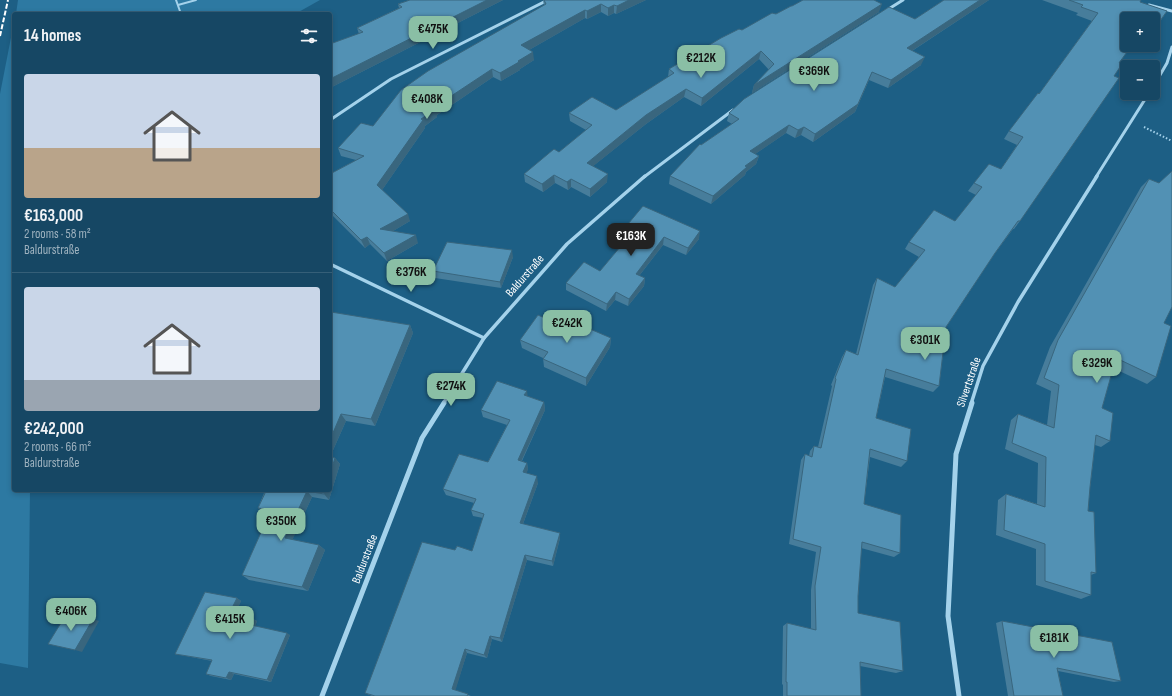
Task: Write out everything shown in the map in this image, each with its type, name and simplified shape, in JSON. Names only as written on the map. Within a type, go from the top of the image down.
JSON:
[{"type":"street","points":[[332,119],[391,79],[548,0]]},
{"type":"street","points":[[883,13],[903,0]]},
{"type":"street","points":[[1144,4],[1172,12]]},
{"type":"street","points":[[1160,75],[1167,63],[1172,47]]},
{"type":"street","name":"Silvertstraße","points":[[959,696],[948,616],[956,454],[983,366],[1018,302],[1133,122],[1145,100]]},
{"type":"street","name":"Baldurstraße","points":[[322,696],[422,438],[484,338],[567,244],[655,167],[734,109]]},
{"type":"street","points":[[332,265],[484,338]]},
{"type":"lane","points":[[176,0],[180,12]]},
{"type":"lane","points":[[178,5],[196,0]]},
{"type":"path","points":[[1133,122],[1172,141]]},
{"type":"shaded area","points":[[18,0],[320,0],[299,12],[16,12]]},
{"type":"shaded area","points":[[12,32],[12,492],[30,492],[28,668],[0,663],[0,94]]},
{"type":"building","points":[[410,0],[487,0],[332,78],[332,43],[363,32],[357,28],[402,7],[398,4]]},
{"type":"building","points":[[544,0],[629,0],[617,6],[614,5],[608,8],[601,4],[587,11],[585,10],[521,45],[533,52],[500,73],[492,69],[433,108],[436,109],[421,119],[423,120],[377,185],[408,214],[380,229],[416,235],[384,253],[367,237],[361,240],[332,211],[332,173],[364,156],[338,148],[361,123],[373,126],[401,90],[428,71],[546,4]]},
{"type":"building","points":[[803,0],[874,0],[882,4],[754,85],[774,64],[761,51],[702,98],[686,89],[646,115],[587,163],[608,174],[590,189],[571,179],[567,182],[554,175],[542,184],[524,174],[554,149],[559,152],[592,125],[569,113],[592,97],[616,110],[674,73],[669,69],[721,38],[739,29],[742,30],[772,13],[776,14]]},
{"type":"building","points":[[944,0],[980,0],[907,48],[925,57],[891,80],[872,72],[858,104],[815,134],[804,127],[798,130],[789,125],[750,151],[759,156],[745,166],[747,167],[713,196],[670,176],[700,144],[701,145],[739,119],[729,113],[744,99],[889,7],[915,19]]},
{"type":"building","points":[[1069,0],[1141,0],[1140,2],[1167,11],[1160,21],[1160,12],[1120,12],[1120,52],[1127,52],[1120,60],[1120,67],[1114,76],[1119,78],[1020,221],[1018,221],[995,253],[946,327],[939,386],[886,369],[876,418],[911,429],[907,461],[870,449],[864,504],[901,515],[900,553],[862,542],[858,613],[900,622],[903,671],[860,662],[861,696],[787,696],[787,623],[816,630],[815,586],[821,547],[793,539],[805,454],[812,457],[814,446],[821,448],[835,378],[846,350],[858,355],[877,278],[895,287],[925,250],[909,242],[934,210],[955,221],[982,187],[974,183],[989,164],[1001,169],[1023,137],[1009,131],[1038,93],[1039,94],[1098,13],[1081,7],[1083,5]]},
{"type":"building","points":[[1172,171],[1172,307],[1164,323],[1171,326],[1156,377],[1116,358],[1102,408],[1113,413],[1110,441],[1096,435],[1090,487],[1088,511],[1094,512],[1096,573],[1091,572],[1091,595],[1045,581],[1045,544],[1004,530],[1006,494],[1045,507],[1046,457],[1012,443],[1018,414],[1054,428],[1059,385],[1044,378],[1058,340],[1149,179],[1159,183]]},
{"type":"building","points":[[643,206],[700,231],[688,248],[664,237],[636,274],[645,278],[629,299],[616,292],[607,304],[566,283],[584,262],[600,271],[636,228],[628,224]]},
{"type":"building","points":[[447,242],[512,250],[500,282],[433,271]]},
{"type":"building","points":[[332,312],[410,325],[371,419],[341,414],[332,435]]},
{"type":"building","points":[[538,315],[564,327],[569,320],[611,338],[586,378],[543,359],[548,352],[520,340]]},
{"type":"building","points":[[497,381],[527,391],[524,395],[544,402],[518,460],[527,463],[523,472],[537,476],[520,523],[560,533],[552,561],[525,555],[500,638],[490,636],[484,655],[465,649],[452,689],[468,694],[467,696],[375,696],[365,693],[422,542],[455,550],[457,546],[472,551],[484,514],[471,510],[476,499],[443,489],[459,454],[488,462],[510,420],[481,410]]},
{"type":"building","points":[[332,457],[335,458],[332,468]]},
{"type":"building","points":[[266,492],[307,492],[285,538],[319,545],[302,587],[242,575],[271,510],[258,508]]},
{"type":"building","points":[[313,492],[324,492],[324,494]]},
{"type":"building","points":[[205,592],[237,598],[229,614],[253,619],[251,625],[287,633],[267,680],[229,672],[226,678],[206,674],[212,660],[175,654]]},
{"type":"building","points":[[67,613],[93,619],[75,650],[48,644]]},
{"type":"building","points":[[1002,621],[1112,642],[1121,681],[1057,668],[1063,696],[1014,696]]},
{"type":"railway","points":[[0,36],[8,0]]}]
